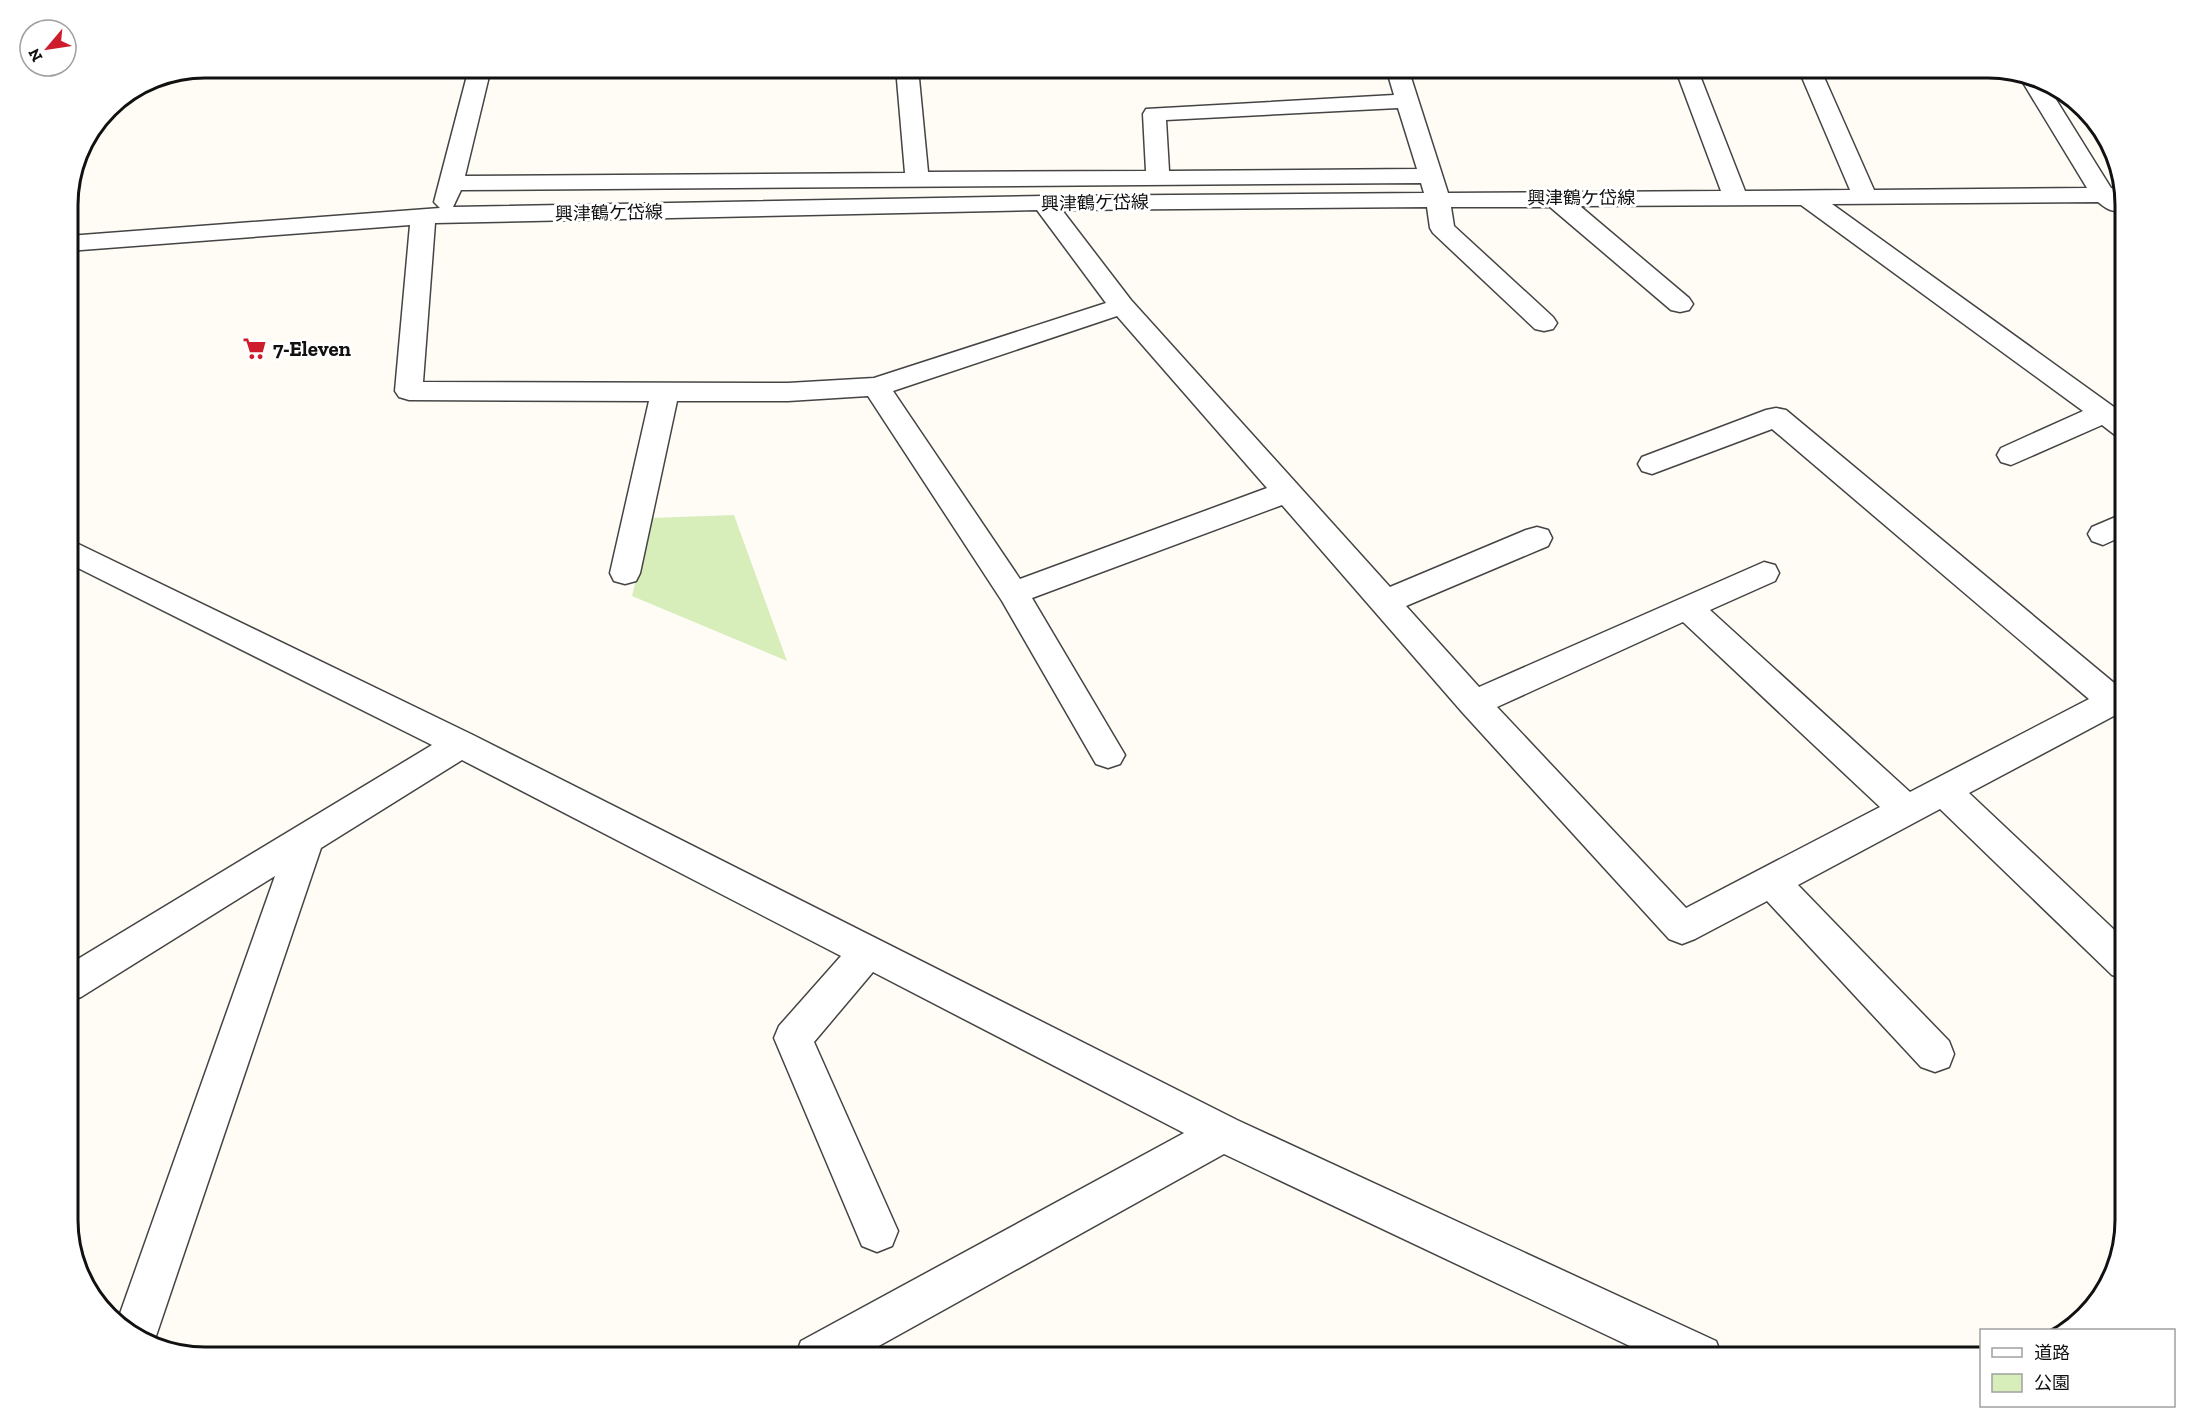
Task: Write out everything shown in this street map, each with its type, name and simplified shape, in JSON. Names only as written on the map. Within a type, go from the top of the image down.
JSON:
[{"type":"street","points":[[477,78],[450,183],[433,216],[409,391],[788,392],[876,387],[1122,306]]},
{"type":"street","points":[[908,78],[917,178]]},
{"type":"street","points":[[1400,78],[1434,188],[1442,228],[1544,323]]},
{"type":"street","points":[[1690,78],[1736,198]]},
{"type":"street","points":[[1813,78],[1865,197]]},
{"type":"street","points":[[2038,89],[2113,195]]},
{"type":"street","points":[[1158,177],[1154,114],[1407,101]]},
{"type":"street","points":[[450,183],[1158,177],[1434,188]]},
{"type":"street","name":"興津鶴ケ岱線","points":[[78,243],[433,216],[1044,203],[1434,188],[1555,198],[2113,195]]},
{"type":"street","points":[[1806,197],[2115,421]]},
{"type":"street","points":[[1555,198],[1680,304]]},
{"type":"street","points":[[1044,203],[1122,306],[1474,703],[1682,928],[1906,810],[2115,708]]},
{"type":"street","points":[[876,387],[1012,593],[1108,755]]},
{"type":"street","points":[[625,573],[665,392]]},
{"type":"street","points":[[1652,464],[1776,417],[2115,702]]},
{"type":"street","points":[[2011,455],[2115,421]]},
{"type":"street","points":[[1012,593],[1287,492]]},
{"type":"street","points":[[1385,602],[1537,538]]},
{"type":"street","points":[[78,555],[461,744],[1223,1133],[1677,1347]]},
{"type":"street","points":[[1474,703],[1689,609],[1764,573]]},
{"type":"street","points":[[1689,609],[1906,810]]},
{"type":"street","points":[[78,976],[305,842],[461,744]]},
{"type":"street","points":[[1944,791],[2115,953]]},
{"type":"street","points":[[137,1328],[305,842]]},
{"type":"street","points":[[1772,882],[1935,1054]]},
{"type":"street","points":[[868,951],[793,1038],[877,1231]]},
{"type":"street","points":[[837,1347],[1223,1133]]},
{"type":"green space","points":[[734,515],[787,661],[632,596],[651,518]]},
{"type":"place","name":"7-Eleven","points":[[255,349]]}]
